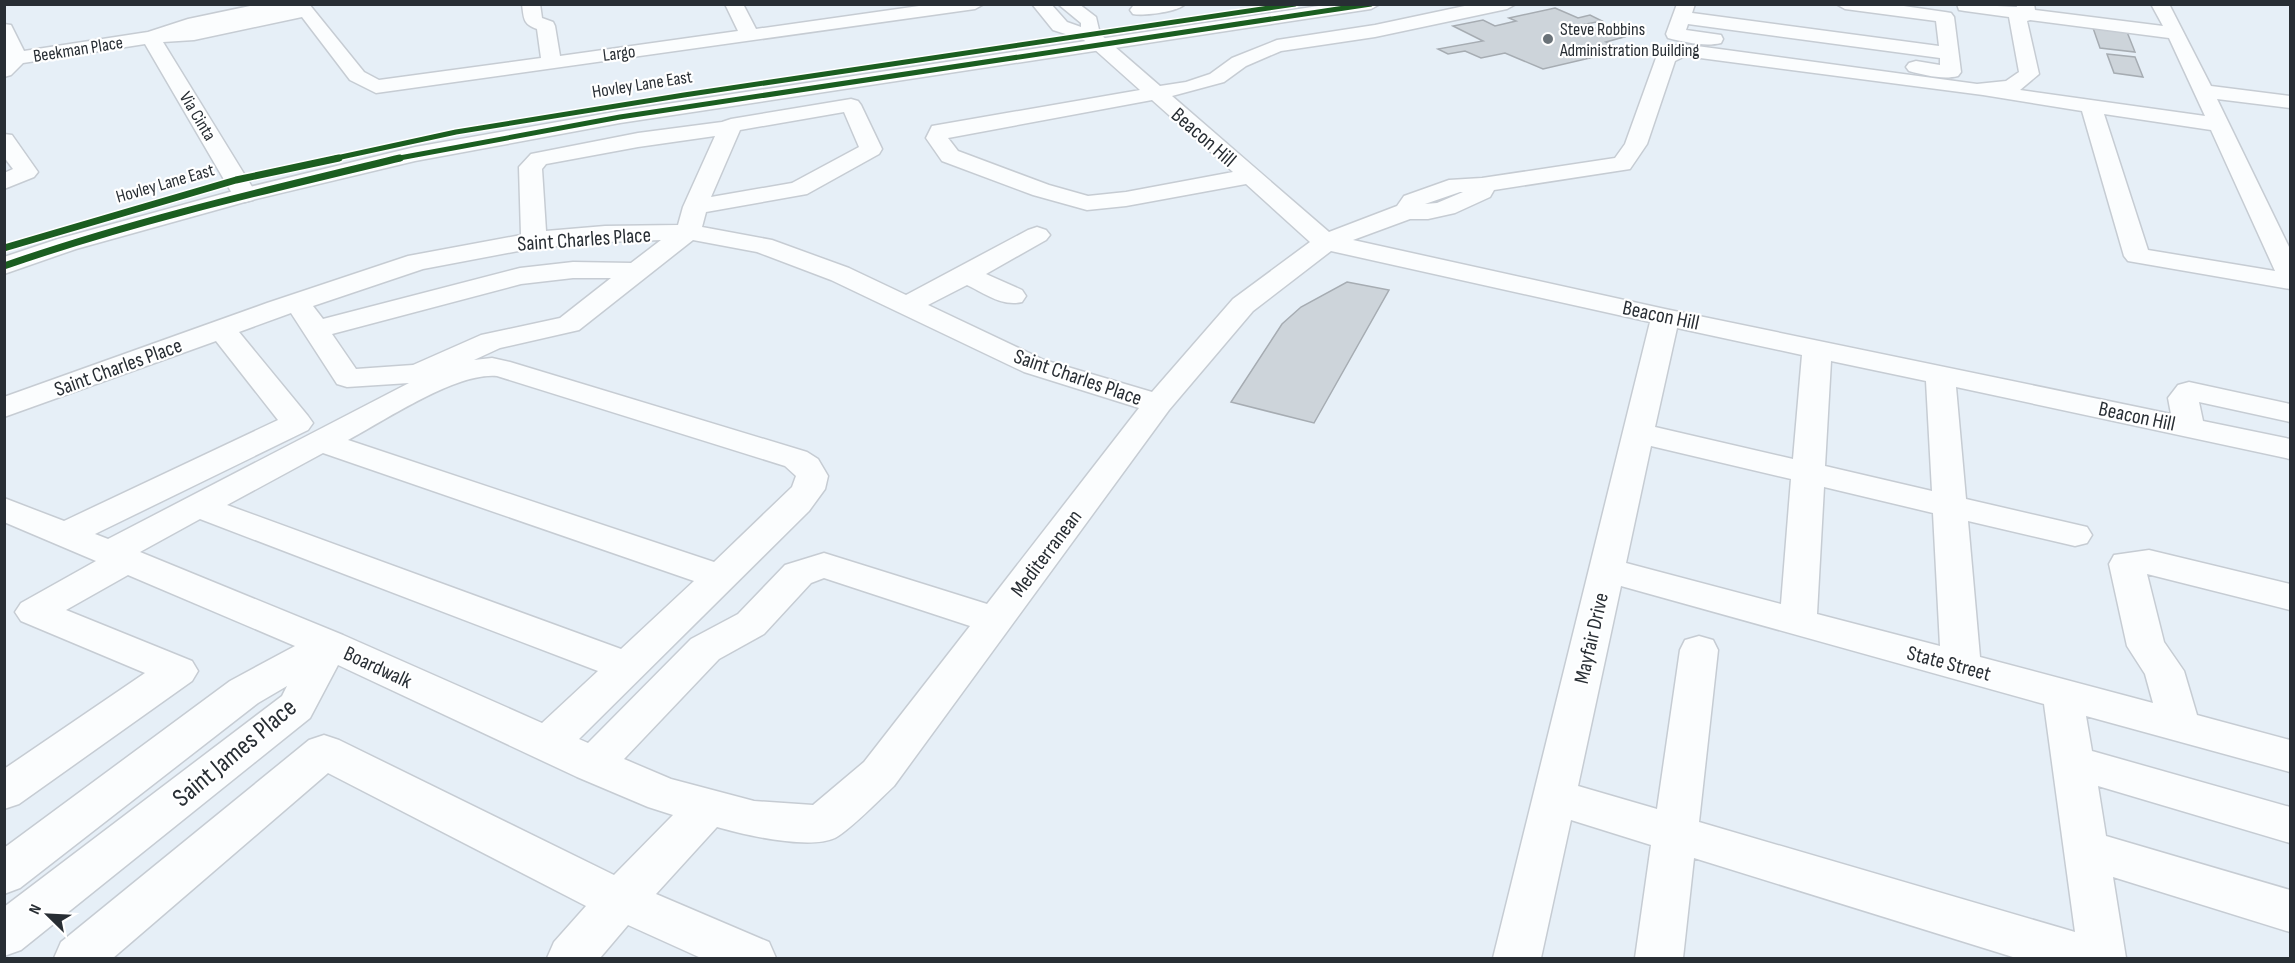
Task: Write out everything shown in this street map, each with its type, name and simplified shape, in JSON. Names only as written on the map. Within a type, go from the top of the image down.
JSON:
[{"type":"street","name":"Beekman Place","points":[[151,37],[188,25],[287,4]]},
{"type":"street","points":[[531,4],[532,21],[551,21],[551,62]]},
{"type":"street","points":[[734,4],[749,34]]},
{"type":"street","name":"Largo","points":[[302,8],[357,76],[376,87],[914,9],[975,4]]},
{"type":"street","points":[[1041,4],[1060,26],[1095,40]]},
{"type":"street","points":[[1067,4],[1090,21],[1095,40]]},
{"type":"street","points":[[1139,10],[1176,4]]},
{"type":"street","name":"Hovley Lane East","points":[[4,248],[241,187],[415,154],[620,117],[1095,40],[1295,4]]},
{"type":"street","name":"Hovley Lane East","points":[[1095,40],[1371,4]]},
{"type":"street","points":[[1250,176],[1126,199],[1087,203],[1041,190],[950,156],[937,138],[940,131],[1190,87],[1217,78],[1239,62],[1277,46],[1376,32],[1456,13],[1507,4]]},
{"type":"street","points":[[1713,4],[1947,44]]},
{"type":"street","points":[[1681,18],[1951,72],[1945,17],[1845,4]]},
{"type":"street","points":[[2084,4],[2091,22]]},
{"type":"street","points":[[2160,4],[2204,91],[2290,275]]},
{"type":"street","points":[[1961,5],[2026,9],[2091,22],[2176,33]]},
{"type":"street","name":"Beekman Place","points":[[9,63],[151,37],[194,34],[302,8]]},
{"type":"street","points":[[1977,90],[2012,86],[2029,74],[2017,19],[2026,9]]},
{"type":"street","name":"Mediterranean","points":[[754,819],[821,824],[879,774],[1158,404],[1243,305],[1326,242],[1407,211],[1412,201],[1457,185],[1482,185],[1622,164],[1636,144],[1681,18]]},
{"type":"street","points":[[4,29],[9,63]]},
{"type":"street","name":"Via Cinta","points":[[151,37],[241,187]]},
{"type":"street","name":"Beacon Hill","points":[[1095,40],[1326,242],[1665,317],[2290,449]]},
{"type":"street","points":[[1666,58],[1682,50],[1702,51],[2219,124]]},
{"type":"street","points":[[2204,91],[2290,102]]},
{"type":"street","points":[[298,303],[347,378],[418,374],[490,341],[569,324],[639,271],[692,220],[731,125],[851,105],[871,149],[799,189],[692,220]]},
{"type":"street","points":[[2091,106],[2138,255],[2290,281]]},
{"type":"street","points":[[534,240],[530,167],[539,159],[638,140],[729,128]]},
{"type":"street","points":[[4,140],[26,172],[4,182]]},
{"type":"street","name":"Hovley Lane East","points":[[4,266],[241,187]]},
{"type":"street","name":"Saint Charles Place","points":[[4,408],[417,261],[534,240],[604,234],[692,220],[840,274],[1034,366],[1158,404]]},
{"type":"street","points":[[906,306],[1037,235]]},
{"type":"street","points":[[315,330],[520,276],[573,270],[639,271]]},
{"type":"street","points":[[966,275],[1012,296]]},
{"type":"street","name":"Mayfair Drive","points":[[1517,958],[1665,317]]},
{"type":"street","points":[[66,534],[297,423],[222,329]]},
{"type":"street","points":[[1798,622],[1817,349]]},
{"type":"street","points":[[4,792],[178,671],[34,612],[198,506],[436,381],[459,372],[487,366],[500,368],[796,459],[807,466],[812,476],[808,489],[797,502],[548,744]]},
{"type":"street","points":[[1940,375],[1961,666]]},
{"type":"street","points":[[2189,427],[2183,399],[2189,391],[2290,412]]},
{"type":"street","points":[[1638,433],[2075,535]]},
{"type":"street","points":[[321,442],[720,577]]},
{"type":"street","points":[[198,506],[628,667]]},
{"type":"street","name":"Boardwalk","points":[[4,509],[330,645],[592,765],[663,795],[754,819]]},
{"type":"street","points":[[2180,726],[2164,671],[2146,646],[2127,564],[2149,562],[2290,597]]},
{"type":"street","points":[[592,765],[705,649],[751,624],[798,574],[811,568],[824,565],[995,620]]},
{"type":"street","name":"State Street","points":[[1607,570],[2290,756]]},
{"type":"street","name":"Saint James Place","points":[[4,874],[244,692],[330,645]]},
{"type":"street","name":"Saint James Place","points":[[4,936],[296,707],[330,645]]},
{"type":"street","points":[[1659,958],[1699,650]]},
{"type":"street","points":[[2062,694],[2102,958]]},
{"type":"street","points":[[78,958],[324,752],[620,900],[752,958]]},
{"type":"street","points":[[2073,762],[2290,825]]},
{"type":"street","points":[[1554,797],[2086,958]]},
{"type":"street","points":[[571,958],[620,900],[709,807]]},
{"type":"street","points":[[2085,849],[2290,911]]},
{"type":"building","name":"Steve Robbins Administration Building","points":[[1555,8],[1578,18],[1590,15],[1602,21],[1586,24],[1624,37],[1606,42],[1624,50],[1543,69],[1505,53],[1481,58],[1465,51],[1448,54],[1438,49],[1483,41],[1453,26],[1483,20],[1495,26],[1516,21],[1509,18]]},
{"type":"building","points":[[2093,28],[2127,32],[2135,52],[2100,48]]},
{"type":"building","points":[[2107,54],[2135,57],[2143,77],[2114,73]]},
{"type":"building","points":[[1347,282],[1389,290],[1314,423],[1231,402],[1282,324],[1301,307]]},
{"type":"cycle path","points":[[4,248],[236,180],[456,132],[684,95],[1295,4]]},
{"type":"cycle path","points":[[4,266],[67,244],[245,195],[415,154],[620,117],[1371,4]]},
{"type":"place","name":"Steve Robbins Administration Building","points":[[1548,39]]}]
